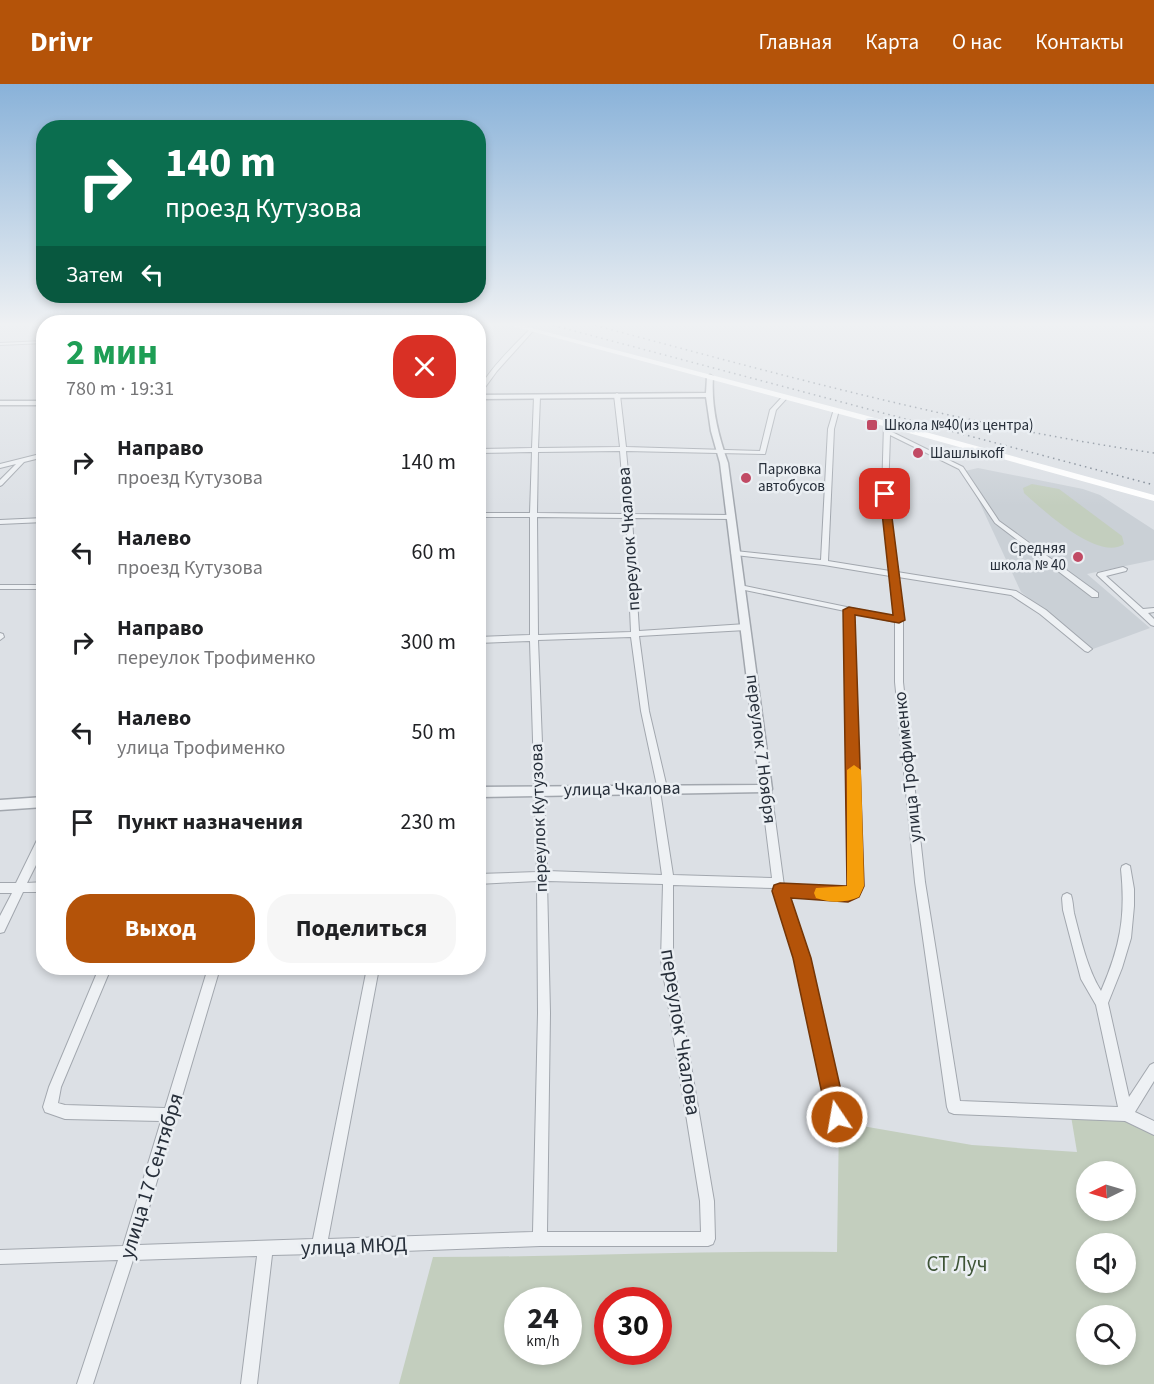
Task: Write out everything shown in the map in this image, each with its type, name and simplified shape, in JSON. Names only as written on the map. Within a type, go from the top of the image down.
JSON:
[{"type":"main road","points":[[739,385],[836,410],[887,428],[1154,498]]},
{"type":"street","name":"переулок 7 Ноября","points":[[710,385],[731,517],[779,887],[802,958],[837,1117]]},
{"type":"street","name":"переулок Чкалова","points":[[616,395],[627,484],[635,634],[658,789],[668,879],[667,960],[705,1190],[708,1239]]},
{"type":"street","points":[[486,396],[710,396]]},
{"type":"street","name":"переулок Кутузова","points":[[537,397],[532,517],[536,790],[542,876],[544,1001],[540,1239]]},
{"type":"street","points":[[486,451],[622,449],[765,452],[773,410],[785,397]]},
{"type":"street","points":[[0,403],[36,403]]},
{"type":"street","points":[[824,562],[829,447],[836,410]]},
{"type":"street","points":[[887,428],[942,460],[961,468],[997,522],[1095,595]]},
{"type":"street","name":"улица Трофименко","points":[[887,428],[885,494],[899,620],[899,682],[919,870],[954,1107],[1126,1114]]},
{"type":"street","points":[[0,466],[36,457]]},
{"type":"street","points":[[0,484],[21,462]]},
{"type":"street","points":[[486,516],[731,517]]},
{"type":"street","points":[[0,522],[36,520]]},
{"type":"street","points":[[735,553],[824,562],[1016,594],[1043,612],[1088,649]]},
{"type":"street","points":[[1124,569],[1101,575],[1154,623]]},
{"type":"street","points":[[0,587],[36,585]]},
{"type":"street","points":[[740,587],[899,620]]},
{"type":"street","points":[[486,879],[542,876],[668,879],[848,894],[853,892],[855,886],[849,610]]},
{"type":"street","points":[[1142,612],[1154,610]]},
{"type":"street","points":[[486,640],[746,627]]},
{"type":"street","name":"улица Чкалова","points":[[486,792],[766,789]]},
{"type":"street","points":[[0,805],[36,803]]},
{"type":"street","points":[[0,928],[36,854]]},
{"type":"street","points":[[1102,1003],[1123,956],[1131,904],[1126,869]]},
{"type":"street","points":[[0,888],[36,887]]},
{"type":"street","points":[[1067,898],[1068,910],[1087,979],[1102,1003],[1126,1114]]},
{"type":"street","points":[[102,975],[55,1086],[50,1107],[65,1112],[169,1115]]},
{"type":"street","name":"улица 17 Сентября","points":[[86,1384],[128,1254],[212,975]]},
{"type":"street","points":[[319,1248],[372,975]]},
{"type":"street","points":[[1126,1114],[1154,1069]]},
{"type":"street","points":[[1126,1114],[1154,1128]]},
{"type":"street","name":"улица МЮД","points":[[0,1257],[540,1239],[708,1239]]},
{"type":"street","points":[[249,1384],[265,1249]]},
{"type":"shaded area","name":"Средняя школа № 40","points":[[978,468],[1083,489],[1100,495],[1154,530],[1154,560],[1087,574],[1150,628],[1093,649],[1021,592],[965,471]]},
{"type":"green space","points":[[1032,484],[1059,489],[1122,536],[1124,544],[1113,548],[1100,546],[1072,532],[1024,493],[1023,488]]},
{"type":"green space","name":"СТ Луч","points":[[1071,1116],[1154,1121],[1154,1384],[399,1384],[433,1257],[837,1252],[839,1122],[972,1145],[1077,1152]]},
{"type":"railway","points":[[776,385],[1154,485]]},
{"type":"railway","points":[[822,385],[1011,428],[1154,453]]},
{"type":"slow traffic","points":[[822,893],[848,894],[853,892],[855,886],[854,770]]},
{"type":"place","name":"Школа №40(из центра)","points":[[872,425]]},
{"type":"place","name":"Шашлыкоff","points":[[918,453]]},
{"type":"place","name":"Парковка автобусов","points":[[746,478]]},
{"type":"place","name":"Средняя школа № 40","points":[[1078,557]]},
{"type":"route","points":[[837,1117],[802,958],[780,891],[848,894],[853,892],[855,886],[849,610],[899,620],[885,494]]}]
